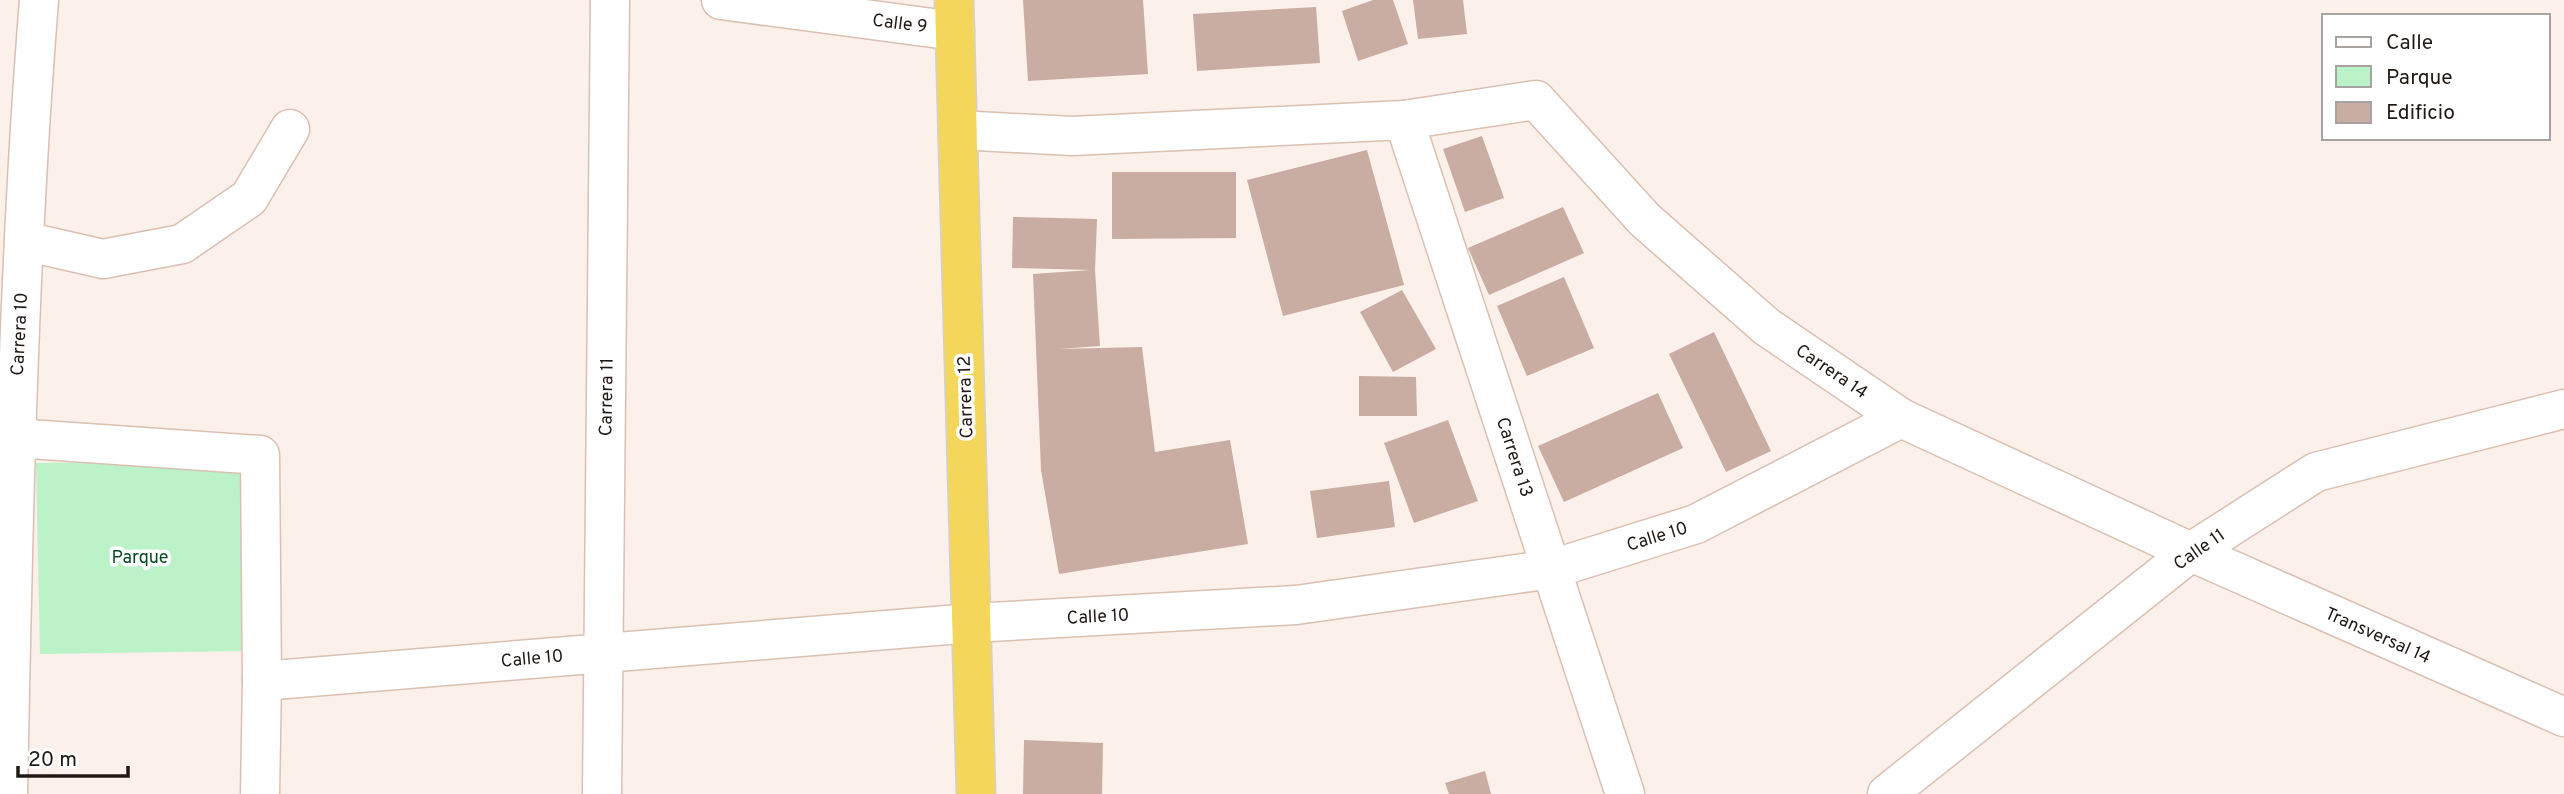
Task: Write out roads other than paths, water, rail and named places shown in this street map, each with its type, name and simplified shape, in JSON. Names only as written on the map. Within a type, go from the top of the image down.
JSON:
[{"type":"highway","name":"Carrera 12","points":[[955,15],[976,794]]},
{"type":"street","name":"Carrera 10","points":[[8,794],[4,740],[7,438],[24,241],[14,139],[39,0]]},
{"type":"street","name":"Carrera 11","points":[[602,794],[610,0]]},
{"type":"street","name":"Calle 9","points":[[720,0],[955,15]]},
{"type":"street","name":"Carrera 14","points":[[1404,120],[1536,100],[1645,220],[1767,327],[1901,418],[2191,552]]},
{"type":"street","points":[[958,130],[1072,136],[1404,120]]},
{"type":"street","name":"Carrera 13","points":[[1404,120],[1625,794]]},
{"type":"street","points":[[24,241],[103,259],[182,244],[248,198],[290,129]]},
{"type":"street","name":"Calle 11","points":[[1887,794],[2191,552],[2316,472],[2564,409]]},
{"type":"street","name":"Calle 10","points":[[262,681],[972,623],[1296,605],[1552,569],[1696,524],[1901,418]]},
{"type":"street","points":[[7,438],[260,456],[260,794]]},
{"type":"street","name":"Transversal 14","points":[[2191,552],[2564,718]]},
{"type":"park label","name":"Parque","points":[[140,557]]}]
